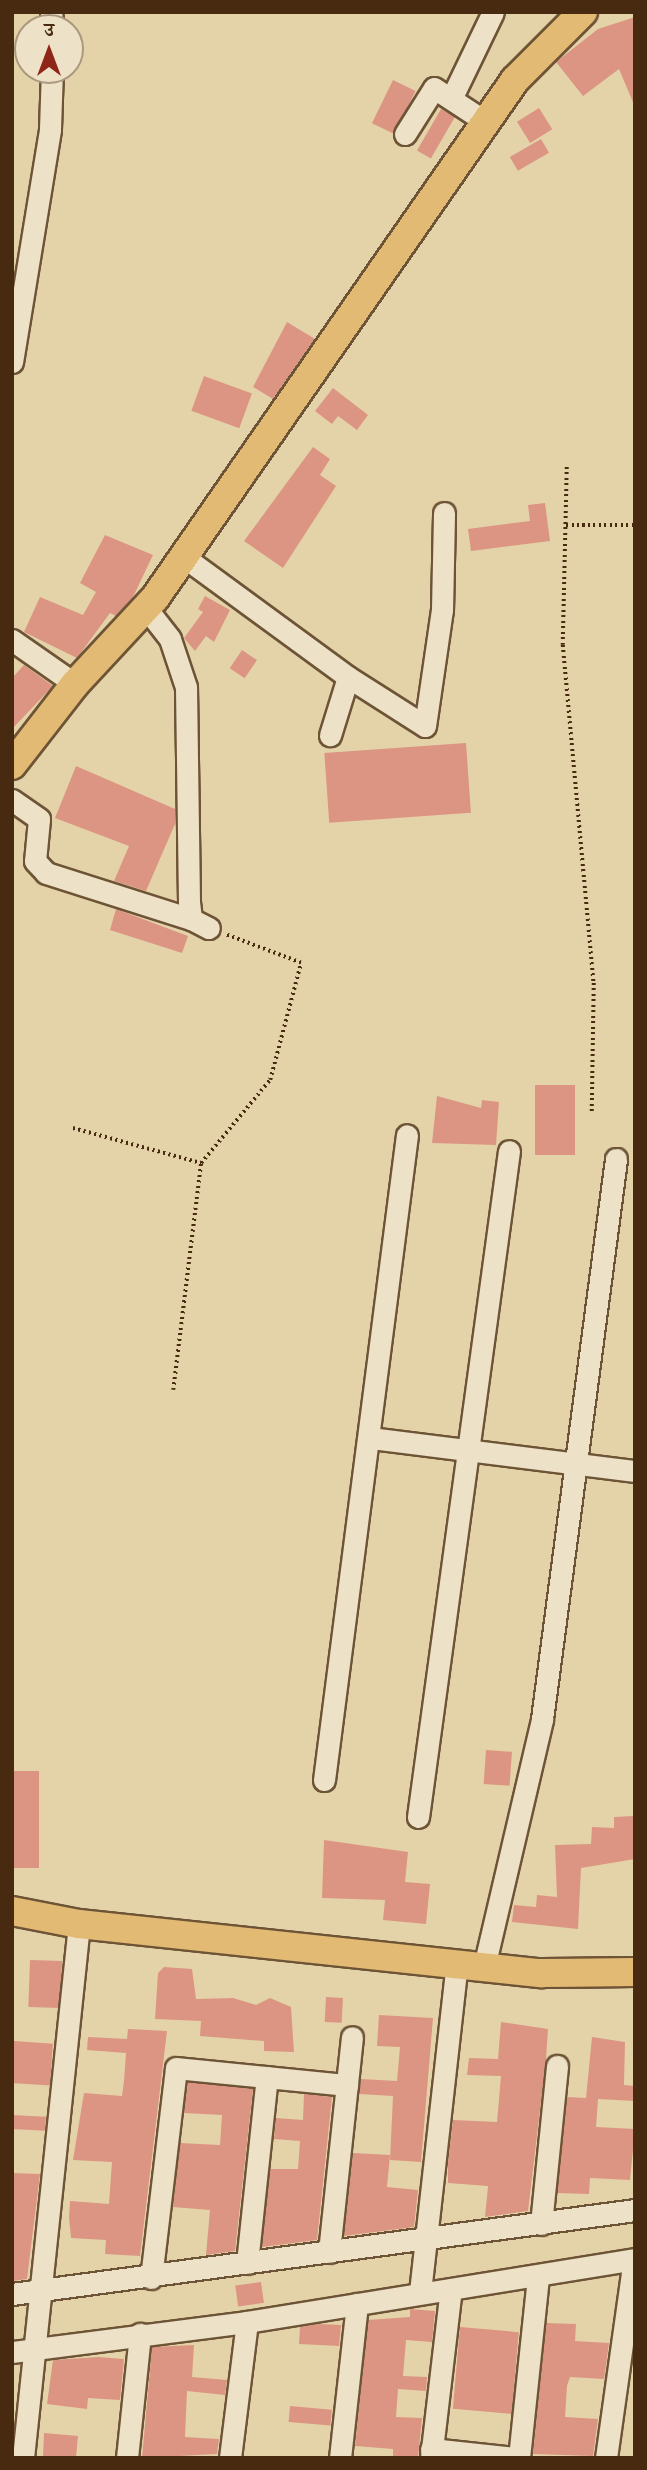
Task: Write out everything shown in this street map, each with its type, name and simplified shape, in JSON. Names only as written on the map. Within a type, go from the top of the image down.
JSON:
[{"type":"main road","points":[[12,765],[75,684],[146,608],[184,557],[515,80],[583,12]]},
{"type":"main road","points":[[12,1911],[79,1924],[470,1966],[635,1972]]},
{"type":"street","points":[[453,95],[493,12]]},
{"type":"street","points":[[12,362],[50,129],[52,84]]},
{"type":"street","points":[[405,134],[429,91],[441,88],[485,122]]},
{"type":"street","points":[[184,557],[348,677],[425,726],[442,610],[444,513]]},
{"type":"street","points":[[12,800],[39,819],[35,861],[46,873],[200,923],[186,688],[170,639],[146,608]]},
{"type":"street","points":[[12,640],[75,684]]},
{"type":"street","points":[[330,735],[348,677]]},
{"type":"street","points":[[324,1780],[407,1135]]},
{"type":"street","points":[[418,1817],[509,1151]]},
{"type":"street","points":[[421,2292],[427,2237],[470,1966],[542,1719],[616,1159]]},
{"type":"street","points":[[370,1438],[635,1471]]},
{"type":"street","points":[[23,2458],[79,1924]]},
{"type":"street","points":[[329,2252],[352,2037]]},
{"type":"street","points":[[541,2224],[557,2066]]},
{"type":"street","points":[[150,2278],[176,2068],[347,2085]]},
{"type":"street","points":[[247,2263],[267,2077]]},
{"type":"street","points":[[12,2294],[150,2278],[427,2237],[635,2210]]},
{"type":"street","points":[[12,2352],[247,2322],[634,2260],[606,2458]]},
{"type":"street","points":[[451,2288],[431,2453],[517,2458],[538,2276]]},
{"type":"street","points":[[340,2458],[357,2304]]},
{"type":"street","points":[[230,2458],[247,2322]]},
{"type":"street","points":[[127,2458],[140,2334]]},
{"type":"path","points":[[567,467],[563,645],[594,983],[592,1114]]},
{"type":"path","points":[[566,525],[635,525]]},
{"type":"path","points":[[173,1390],[201,1163],[270,1080],[301,963],[200,923]]},
{"type":"path","points":[[73,1128],[201,1163]]},
{"type":"building","points":[[635,17],[635,107],[619,69],[583,96],[556,62],[598,29]]},
{"type":"building","points":[[393,80],[415,91],[394,134],[372,123]]},
{"type":"building","points":[[539,108],[552,129],[530,143],[517,122]]},
{"type":"building","points":[[441,109],[455,117],[431,159],[417,151]]},
{"type":"building","points":[[541,139],[549,153],[518,171],[510,157]]},
{"type":"building","points":[[287,322],[315,339],[273,399],[253,387]]},
{"type":"building","points":[[204,376],[252,393],[239,428],[191,411]]},
{"type":"building","points":[[333,388],[368,415],[357,430],[338,416],[332,424],[315,411]]},
{"type":"building","points":[[313,447],[330,459],[320,475],[336,486],[283,568],[244,541]]},
{"type":"building","points":[[545,503],[550,541],[471,551],[468,529],[530,521],[528,505]]},
{"type":"building","points":[[105,535],[153,555],[133,597],[116,616],[110,613],[77,658],[24,632],[40,597],[83,615],[96,592],[80,583]]},
{"type":"building","points":[[205,596],[230,610],[214,642],[206,636],[195,651],[184,638],[203,612],[198,609]]},
{"type":"building","points":[[242,650],[257,660],[245,678],[230,668]]},
{"type":"building","points":[[24,665],[53,686],[12,729],[12,678]]},
{"type":"building","points":[[466,743],[471,813],[329,823],[324,753]]},
{"type":"building","points":[[76,766],[175,809],[175,824],[146,891],[114,881],[129,846],[55,818]]},
{"type":"building","points":[[116,909],[188,936],[182,953],[110,930]]},
{"type":"building","points":[[535,1085],[575,1085],[575,1155],[535,1155]]},
{"type":"building","points":[[437,1096],[481,1108],[482,1100],[499,1102],[496,1145],[432,1143]]},
{"type":"building","points":[[486,1750],[512,1752],[510,1786],[484,1784]]},
{"type":"building","points":[[12,1771],[39,1771],[39,1868],[12,1868]]},
{"type":"building","points":[[633,1816],[635,1859],[581,1868],[578,1929],[512,1922],[514,1905],[536,1907],[537,1895],[557,1897],[555,1845],[591,1844],[592,1827],[614,1828],[614,1817]]},
{"type":"building","points":[[324,1840],[408,1852],[405,1882],[430,1884],[426,1924],[383,1920],[385,1900],[322,1898]]},
{"type":"building","points":[[30,1960],[62,1961],[60,2008],[28,2007]]},
{"type":"building","points":[[164,1967],[192,1969],[196,1999],[233,1998],[256,2005],[270,1998],[291,2007],[294,2052],[264,2051],[264,2041],[200,2036],[201,2021],[155,2019],[158,1973]]},
{"type":"building","points":[[326,1997],[343,1998],[342,2023],[325,2022]]},
{"type":"building","points":[[379,2015],[433,2018],[421,2162],[390,2160],[393,2096],[359,2094],[361,2079],[397,2081],[400,2047],[377,2046]]},
{"type":"building","points":[[501,2022],[548,2029],[546,2059],[528,2211],[485,2217],[488,2186],[448,2183],[448,2163],[453,2120],[497,2122],[501,2076],[467,2075],[469,2058],[498,2059]]},
{"type":"building","points":[[128,2029],[167,2031],[140,2256],[105,2254],[106,2240],[71,2238],[69,2217],[70,2201],[109,2204],[112,2162],[73,2160],[84,2093],[122,2096],[124,2081],[126,2053],[87,2050],[88,2037],[127,2039]]},
{"type":"building","points":[[592,2037],[625,2042],[624,2085],[635,2086],[635,2101],[598,2099],[596,2127],[635,2129],[630,2180],[590,2178],[589,2194],[557,2193],[567,2097],[586,2098]]},
{"type":"building","points":[[14,2041],[53,2044],[50,2086],[12,2083]]},
{"type":"building","points":[[188,2082],[253,2089],[235,2251],[206,2255],[210,2210],[173,2207],[180,2143],[220,2145],[222,2115],[184,2113]]},
{"type":"building","points":[[304,2094],[332,2097],[317,2240],[262,2247],[270,2169],[298,2169],[300,2141],[274,2139],[276,2118],[303,2120]]},
{"type":"building","points":[[12,2115],[46,2117],[45,2131],[12,2129]]},
{"type":"building","points":[[353,2153],[390,2155],[387,2187],[418,2190],[414,2227],[344,2236]]},
{"type":"building","points":[[12,2173],[40,2174],[27,2279],[12,2281]]},
{"type":"building","points":[[261,2282],[264,2303],[238,2306],[235,2286]]},
{"type":"building","points":[[410,2309],[435,2311],[432,2342],[406,2340],[403,2376],[427,2377],[426,2391],[398,2389],[396,2417],[422,2418],[418,2458],[393,2458],[393,2449],[355,2446],[368,2320],[410,2317]]},
{"type":"building","points":[[546,2323],[576,2324],[575,2341],[609,2343],[604,2379],[570,2377],[567,2386],[565,2417],[598,2419],[593,2456],[533,2454]]},
{"type":"building","points":[[318,2324],[341,2325],[339,2346],[299,2344],[300,2327]]},
{"type":"building","points":[[460,2327],[519,2332],[512,2414],[453,2409]]},
{"type":"building","points":[[194,2345],[192,2377],[227,2380],[225,2395],[187,2391],[185,2437],[219,2439],[217,2454],[142,2458],[152,2347]]},
{"type":"building","points":[[98,2357],[124,2359],[120,2400],[88,2398],[87,2409],[47,2404],[53,2360]]},
{"type":"building","points":[[290,2406],[332,2410],[330,2426],[289,2422]]},
{"type":"building","points":[[44,2433],[78,2436],[76,2458],[43,2458]]}]
